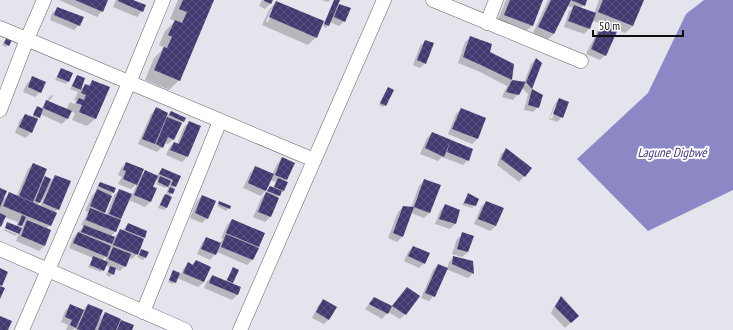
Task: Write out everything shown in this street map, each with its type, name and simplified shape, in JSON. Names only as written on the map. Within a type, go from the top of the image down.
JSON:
[{"type":"street","points":[[0,110],[27,39],[44,0]]},
{"type":"street","points":[[22,330],[49,271],[129,83],[162,0]]},
{"type":"street","points":[[240,330],[384,0]]},
{"type":"street","points":[[433,0],[581,60]]},
{"type":"street","points":[[486,22],[496,0]]},
{"type":"street","points":[[0,28],[314,160]]},
{"type":"street","points":[[143,312],[220,121]]},
{"type":"street","points":[[0,249],[185,330]]},
{"type":"water","name":"Lagune Digbwé","points":[[704,0],[733,0],[733,190],[648,231],[577,159],[648,93],[686,14]]},
{"type":"building","points":[[75,0],[108,0],[103,12]]},
{"type":"building","points":[[118,0],[133,0],[146,5],[143,12]]},
{"type":"building","points":[[183,0],[214,0],[180,81],[154,70],[164,47],[167,48],[172,37],[168,35],[175,20],[182,23],[187,12],[179,9]]},
{"type":"building","points":[[264,0],[273,0],[271,4]]},
{"type":"building","points":[[334,0],[340,0],[329,26],[324,24]]},
{"type":"building","points":[[510,0],[543,0],[533,26],[504,15]]},
{"type":"building","points":[[551,0],[571,0],[554,34],[538,27]]},
{"type":"building","points":[[571,0],[587,0],[585,6]]},
{"type":"building","points":[[603,0],[644,0],[633,26],[598,12]]},
{"type":"building","points":[[276,1],[324,21],[317,38],[269,17]]},
{"type":"building","points":[[339,4],[351,8],[345,22],[334,17]]},
{"type":"building","points":[[574,5],[596,13],[590,29],[568,21]]},
{"type":"building","points":[[57,7],[84,17],[80,26],[54,15]]},
{"type":"building","points":[[604,20],[619,27],[606,56],[591,49]]},
{"type":"building","points":[[8,35],[13,38],[9,46],[4,43]]},
{"type":"building","points":[[470,36],[492,44],[490,52],[514,64],[512,80],[463,57]]},
{"type":"building","points":[[425,40],[434,43],[426,64],[417,60]]},
{"type":"building","points":[[536,58],[542,63],[532,89],[526,82]]},
{"type":"building","points":[[61,68],[73,73],[69,82],[57,77]]},
{"type":"building","points":[[77,75],[85,78],[81,90],[72,86]]},
{"type":"building","points":[[32,76],[46,82],[41,93],[28,87]]},
{"type":"building","points":[[92,80],[110,87],[96,119],[79,112],[82,105],[76,103],[79,98],[84,100],[86,95],[81,93],[85,84],[90,86]]},
{"type":"building","points":[[512,80],[526,82],[519,95],[506,92]]},
{"type":"building","points":[[388,87],[394,90],[386,106],[380,103]]},
{"type":"building","points":[[532,89],[543,95],[539,108],[528,105]]},
{"type":"building","points":[[559,98],[569,102],[563,118],[553,114]]},
{"type":"building","points":[[46,100],[72,111],[68,119],[43,108]]},
{"type":"building","points":[[37,106],[43,109],[40,118],[33,115]]},
{"type":"building","points":[[156,107],[168,113],[155,144],[142,139]]},
{"type":"building","points":[[461,108],[486,118],[478,139],[452,129]]},
{"type":"building","points":[[171,111],[186,118],[184,122],[169,115]]},
{"type":"building","points":[[25,114],[38,119],[32,133],[19,127]]},
{"type":"building","points":[[167,117],[182,123],[174,140],[168,137],[163,148],[156,144]]},
{"type":"building","points":[[189,121],[201,126],[188,157],[170,150],[174,142],[179,144]]},
{"type":"building","points":[[432,132],[473,149],[469,161],[447,152],[450,142],[444,157],[425,148]]},
{"type":"building","points":[[506,148],[532,168],[525,177],[501,159]]},
{"type":"building","points":[[282,157],[295,163],[287,180],[275,175]]},
{"type":"building","points":[[126,162],[144,169],[137,185],[123,179],[126,171],[123,170]]},
{"type":"building","points":[[33,163],[47,169],[33,202],[19,196]]},
{"type":"building","points":[[255,166],[274,174],[266,191],[248,183]]},
{"type":"building","points":[[162,168],[181,176],[176,187],[171,185],[173,180],[159,174]]},
{"type":"building","points":[[145,170],[158,176],[153,187],[157,188],[151,202],[134,195]]},
{"type":"building","points":[[55,175],[71,181],[59,210],[43,203]]},
{"type":"building","points":[[45,176],[51,179],[40,203],[35,201]]},
{"type":"building","points":[[160,176],[171,181],[168,187],[158,182]]},
{"type":"building","points":[[278,178],[288,182],[284,191],[274,187]]},
{"type":"building","points":[[424,179],[441,185],[430,213],[414,207]]},
{"type":"building","points":[[100,182],[116,188],[114,193],[98,186]]},
{"type":"building","points":[[270,186],[282,191],[280,196],[267,191]]},
{"type":"building","points":[[170,187],[175,189],[173,194],[168,192]]},
{"type":"building","points":[[0,188],[7,191],[0,207]]},
{"type":"building","points":[[97,189],[112,196],[105,213],[90,206]]},
{"type":"building","points":[[119,189],[132,194],[121,219],[109,214]]},
{"type":"building","points":[[9,192],[57,213],[51,226],[3,206]]},
{"type":"building","points":[[266,192],[279,198],[271,217],[258,212]]},
{"type":"building","points":[[468,193],[479,199],[476,206],[464,203]]},
{"type":"building","points":[[165,194],[172,197],[167,208],[160,205]]},
{"type":"building","points":[[202,195],[216,201],[208,219],[195,213]]},
{"type":"building","points":[[219,201],[231,206],[230,209],[218,204]]},
{"type":"building","points":[[486,201],[504,208],[496,226],[478,219]]},
{"type":"building","points":[[445,204],[460,210],[456,224],[439,219]]},
{"type":"building","points":[[403,206],[414,207],[403,237],[393,233]]},
{"type":"building","points":[[90,208],[121,220],[116,232],[86,220]]},
{"type":"building","points":[[0,213],[6,216],[1,227],[0,226]]},
{"type":"building","points":[[22,215],[26,217],[22,226],[18,225]]},
{"type":"building","points":[[232,219],[265,233],[259,247],[226,233]]},
{"type":"building","points":[[27,220],[51,230],[45,246],[21,236]]},
{"type":"building","points":[[7,222],[22,228],[19,234],[5,228]]},
{"type":"building","points":[[128,223],[147,231],[145,238],[125,230]]},
{"type":"building","points":[[84,225],[115,237],[112,244],[81,232]]},
{"type":"building","points":[[120,229],[144,239],[138,255],[113,245]]},
{"type":"building","points":[[78,232],[111,246],[107,257],[73,243]]},
{"type":"building","points":[[462,232],[474,236],[468,252],[457,249]]},
{"type":"building","points":[[226,234],[259,248],[253,260],[221,247]]},
{"type":"building","points":[[206,237],[221,243],[216,255],[201,249]]},
{"type":"building","points":[[413,246],[430,253],[425,264],[408,256]]},
{"type":"building","points":[[113,247],[131,254],[126,267],[108,259]]},
{"type":"building","points":[[141,249],[149,252],[146,258],[139,255]]},
{"type":"building","points":[[93,256],[108,262],[104,271],[90,265]]},
{"type":"building","points":[[453,256],[473,261],[474,274],[452,264]]},
{"type":"building","points":[[196,260],[211,267],[204,282],[183,273],[188,262],[193,265]]},
{"type":"building","points":[[438,264],[448,268],[435,297],[425,293]]},
{"type":"building","points":[[110,266],[116,268],[114,275],[108,272]]},
{"type":"building","points":[[233,267],[239,270],[233,283],[227,280]]},
{"type":"building","points":[[0,268],[8,272],[2,286],[0,285]]},
{"type":"building","points":[[173,270],[180,273],[176,283],[169,280]]},
{"type":"building","points":[[212,275],[241,287],[238,295],[209,283]]},
{"type":"building","points":[[0,286],[5,288],[0,299]]},
{"type":"building","points":[[407,287],[420,296],[406,315],[392,306]]},
{"type":"building","points":[[561,296],[579,316],[571,323],[555,307]]},
{"type":"building","points":[[374,297],[392,306],[388,314],[369,304]]},
{"type":"building","points":[[323,299],[337,307],[329,320],[316,312]]},
{"type":"building","points":[[70,304],[84,310],[76,328],[70,325],[72,320],[65,317]]},
{"type":"building","points":[[88,304],[103,310],[95,330],[77,329]]},
{"type":"building","points":[[105,312],[121,319],[116,330],[98,330]]},
{"type":"building","points":[[0,316],[12,321],[8,330],[0,330]]},
{"type":"building","points":[[121,320],[134,325],[132,330],[117,330]]}]
